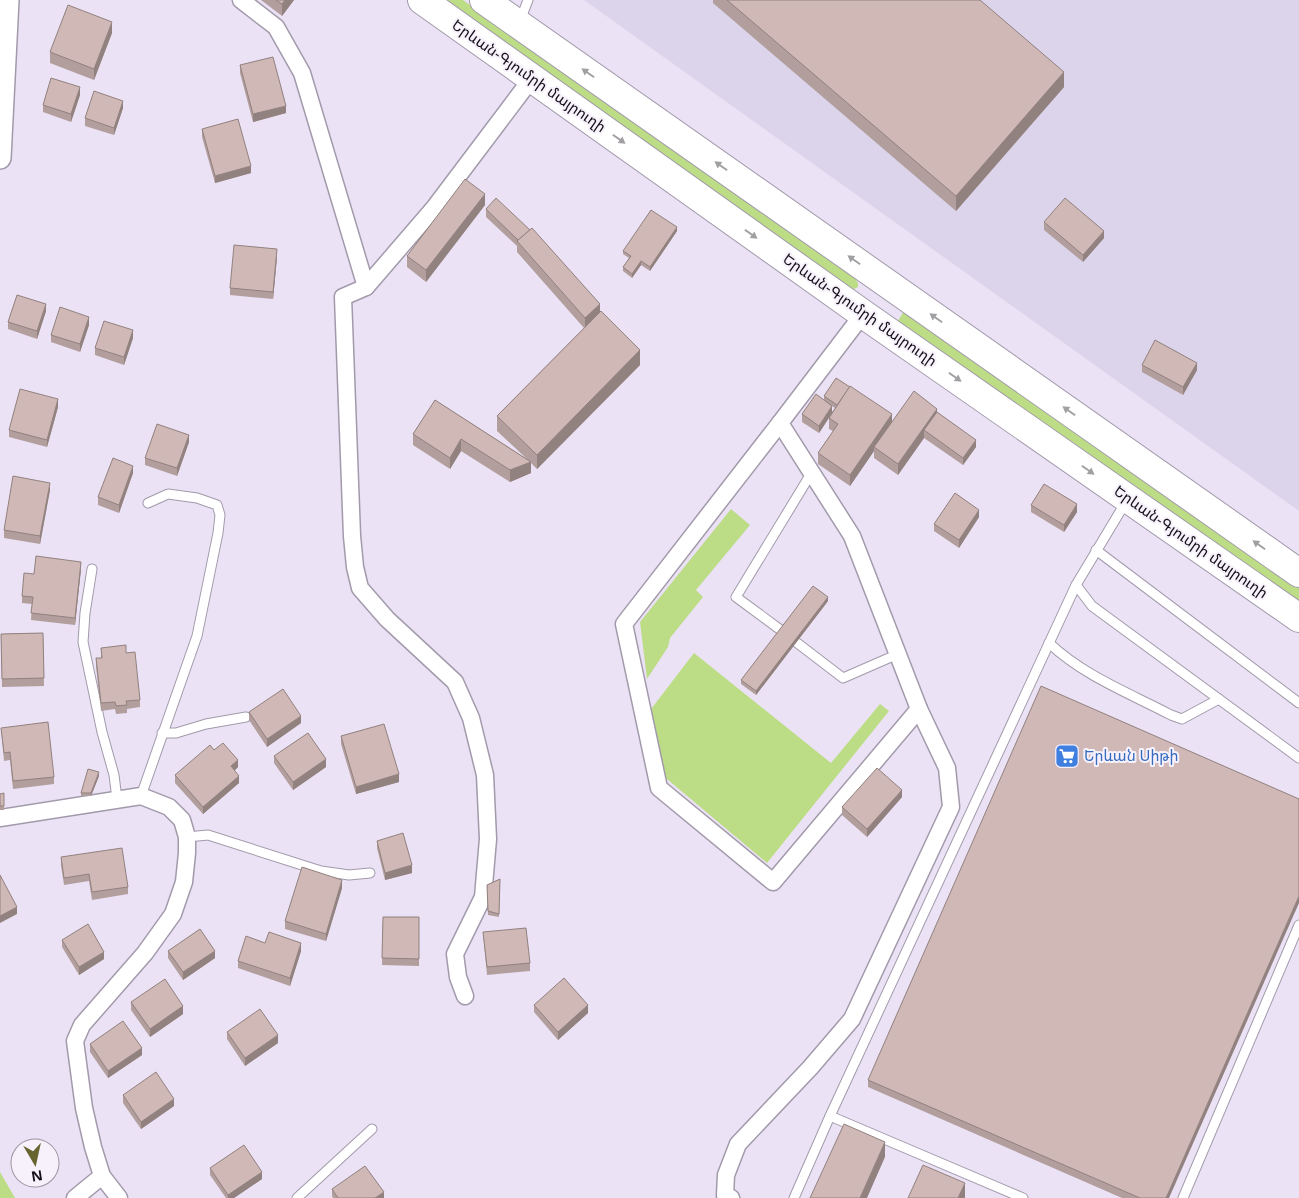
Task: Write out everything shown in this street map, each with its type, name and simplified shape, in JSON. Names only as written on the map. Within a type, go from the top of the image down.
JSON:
[{"type":"highway","name":"Երևան-Գյումրի մայրուղի","points":[[422,0],[1299,618]]},
{"type":"highway","points":[[484,0],[519,11],[894,288],[1299,573]]},
{"type":"highway","points":[[868,316],[894,288]]},
{"type":"street","points":[[0,158],[8,0]]},
{"type":"street","points":[[240,0],[276,28],[302,73],[366,287]]},
{"type":"street","points":[[465,996],[458,977],[455,954],[483,897],[488,839],[485,775],[471,718],[455,682],[387,619],[360,588],[355,567],[352,536],[343,297],[366,287],[434,208],[532,78]]},
{"type":"street","points":[[868,316],[780,423],[624,624],[658,788],[773,882],[919,709]]},
{"type":"street","points":[[731,1198],[725,1195],[726,1175],[738,1144],[810,1068],[852,1019],[951,807],[947,768],[919,709],[852,536],[780,423]]},
{"type":"street","points":[[0,818],[140,796],[169,807],[182,820],[187,837],[188,854],[184,882],[173,914],[145,953],[82,1025],[75,1042],[84,1108],[93,1147],[102,1176],[119,1198]]},
{"type":"street","points":[[75,1198],[102,1176]]},
{"type":"lane","points":[[782,631],[736,597],[812,472]]},
{"type":"lane","points":[[140,796],[197,636],[218,534],[220,515],[217,505],[197,498],[168,494],[148,503]]},
{"type":"lane","points":[[794,1198],[830,1116],[1076,586],[1128,498]]},
{"type":"lane","points":[[1096,550],[1299,703]]},
{"type":"lane","points":[[92,569],[85,613],[83,642],[102,732],[114,776],[117,799]]},
{"type":"lane","points":[[1076,586],[1092,606],[1299,758]]},
{"type":"lane","points":[[796,642],[844,678],[898,654]]},
{"type":"lane","points":[[1049,643],[1064,657],[1095,677],[1170,715],[1182,718],[1219,699]]},
{"type":"lane","points":[[162,734],[176,733],[206,724],[246,717]]},
{"type":"lane","points":[[187,837],[208,836],[321,871],[349,876],[370,874]]},
{"type":"lane","points":[[1184,1198],[1299,925]]},
{"type":"lane","points":[[830,1116],[1023,1198]]},
{"type":"lane","points":[[297,1198],[372,1129]]},
{"type":"shaded area","points":[[584,0],[1299,0],[1299,511]]},
{"type":"green space","points":[[438,0],[463,0],[855,278],[858,287],[850,291]]},
{"type":"green space","points":[[904,311],[1299,587],[1299,606],[896,324]]},
{"type":"green space","points":[[731,509],[750,525],[696,590],[703,597],[670,638],[668,647],[647,679],[640,622]]},
{"type":"green space","points":[[694,653],[831,763],[880,704],[889,711],[767,863],[661,774],[648,713]]},
{"type":"green space","points":[[0,1172],[15,1198],[0,1198]]},
{"type":"building","points":[[276,0],[285,0],[282,4]]},
{"type":"building","points":[[727,0],[980,0],[1064,72],[956,196]]},
{"type":"building","points":[[68,5],[112,22],[94,69],[50,52]]},
{"type":"building","points":[[273,57],[286,106],[253,114],[240,65]]},
{"type":"building","points":[[51,78],[80,87],[71,114],[43,105]]},
{"type":"building","points":[[94,91],[123,101],[114,128],[85,118]]},
{"type":"building","points":[[238,119],[251,166],[215,176],[202,129]]},
{"type":"building","points":[[465,179],[485,194],[426,270],[407,256]]},
{"type":"building","points":[[496,198],[530,230],[518,240],[486,209]]},
{"type":"building","points":[[1065,198],[1104,231],[1083,255],[1044,222]]},
{"type":"building","points":[[651,210],[677,227],[650,267],[641,261],[632,274],[623,267],[631,256],[623,251]]},
{"type":"building","points":[[532,228],[600,304],[585,318],[517,241]]},
{"type":"building","points":[[234,245],[277,249],[273,292],[230,288]]},
{"type":"building","points":[[17,295],[46,304],[37,331],[8,322]]},
{"type":"building","points":[[60,307],[89,317],[80,344],[51,335]]},
{"type":"building","points":[[601,311],[640,350],[537,455],[497,416]]},
{"type":"building","points":[[104,321],[133,330],[124,357],[95,348]]},
{"type":"building","points":[[1155,340],[1197,363],[1183,387],[1142,365]]},
{"type":"building","points":[[836,378],[850,387],[837,405],[824,396]]},
{"type":"building","points":[[850,386],[892,414],[850,475],[818,453],[838,424],[829,418]]},
{"type":"building","points":[[20,389],[58,399],[47,440],[9,430]]},
{"type":"building","points":[[914,391],[937,409],[898,464],[874,447]]},
{"type":"building","points":[[816,394],[832,406],[819,426],[802,414]]},
{"type":"building","points":[[435,400],[531,462],[510,470],[461,439],[450,458],[413,434]]},
{"type":"building","points":[[937,412],[976,440],[963,458],[924,430]]},
{"type":"building","points":[[157,424],[189,435],[177,468],[145,458]]},
{"type":"building","points":[[113,458],[133,466],[119,505],[98,497]]},
{"type":"building","points":[[13,476],[50,483],[40,536],[4,530]]},
{"type":"building","points":[[1044,484],[1077,504],[1064,525],[1031,505]]},
{"type":"building","points":[[955,493],[979,510],[959,540],[934,524]]},
{"type":"building","points":[[36,556],[81,562],[75,618],[31,613],[33,597],[22,596],[24,573],[34,574]]},
{"type":"building","points":[[813,586],[828,597],[756,691],[741,680]]},
{"type":"building","points":[[43,633],[44,678],[2,679],[1,634]]},
{"type":"building","points":[[126,645],[126,653],[135,652],[140,700],[126,701],[127,705],[116,706],[115,702],[101,703],[96,658],[102,658],[101,648]]},
{"type":"building","points":[[1041,686],[1299,799],[1299,896],[1166,1198],[1140,1198],[868,1080]]},
{"type":"building","points":[[283,689],[301,716],[267,739],[249,712]]},
{"type":"building","points":[[48,722],[54,777],[13,781],[10,752],[4,753],[1,728]]},
{"type":"building","points":[[384,724],[399,774],[356,787],[341,736]]},
{"type":"building","points":[[308,733],[326,759],[293,782],[274,756]]},
{"type":"building","points":[[223,743],[238,760],[231,766],[239,776],[203,807],[175,775],[210,745],[214,750]]},
{"type":"building","points":[[877,768],[902,790],[867,829],[842,807]]},
{"type":"building","points":[[88,769],[99,772],[91,793],[81,793]]},
{"type":"building","points":[[4,793],[4,806],[0,806],[0,794]]},
{"type":"building","points":[[403,833],[412,865],[385,873],[377,841]]},
{"type":"building","points":[[122,848],[128,887],[92,892],[89,874],[64,878],[61,857]]},
{"type":"building","points":[[302,867],[342,880],[326,934],[285,921]]},
{"type":"building","points":[[0,875],[17,907],[0,916]]},
{"type":"building","points":[[500,879],[499,914],[488,911],[487,885]]},
{"type":"building","points":[[383,917],[419,917],[419,959],[382,958]]},
{"type":"building","points":[[88,924],[104,952],[79,967],[62,940]]},
{"type":"building","points":[[526,928],[530,963],[487,967],[483,932]]},
{"type":"building","points":[[200,929],[215,951],[183,972],[168,951]]},
{"type":"building","points":[[269,932],[301,943],[290,978],[238,961],[246,936],[265,943]]},
{"type":"building","points":[[564,978],[588,1005],[558,1032],[534,1005]]},
{"type":"building","points":[[165,979],[183,1006],[150,1029],[131,1002]]},
{"type":"building","points":[[260,1009],[278,1035],[245,1058],[227,1032]]},
{"type":"building","points":[[123,1021],[142,1048],[108,1071],[90,1044]]},
{"type":"building","points":[[156,1072],[174,1099],[141,1122],[123,1095]]},
{"type":"building","points":[[844,1124],[885,1142],[860,1198],[810,1198]]},
{"type":"building","points":[[244,1145],[262,1172],[228,1195],[210,1168]]},
{"type":"building","points":[[923,1165],[965,1183],[958,1198],[908,1198]]},
{"type":"building","points":[[365,1166],[384,1192],[375,1198],[338,1198],[332,1189]]},
{"type":"place","name":"Երևան Սիթի","points":[[1067,756]]}]
